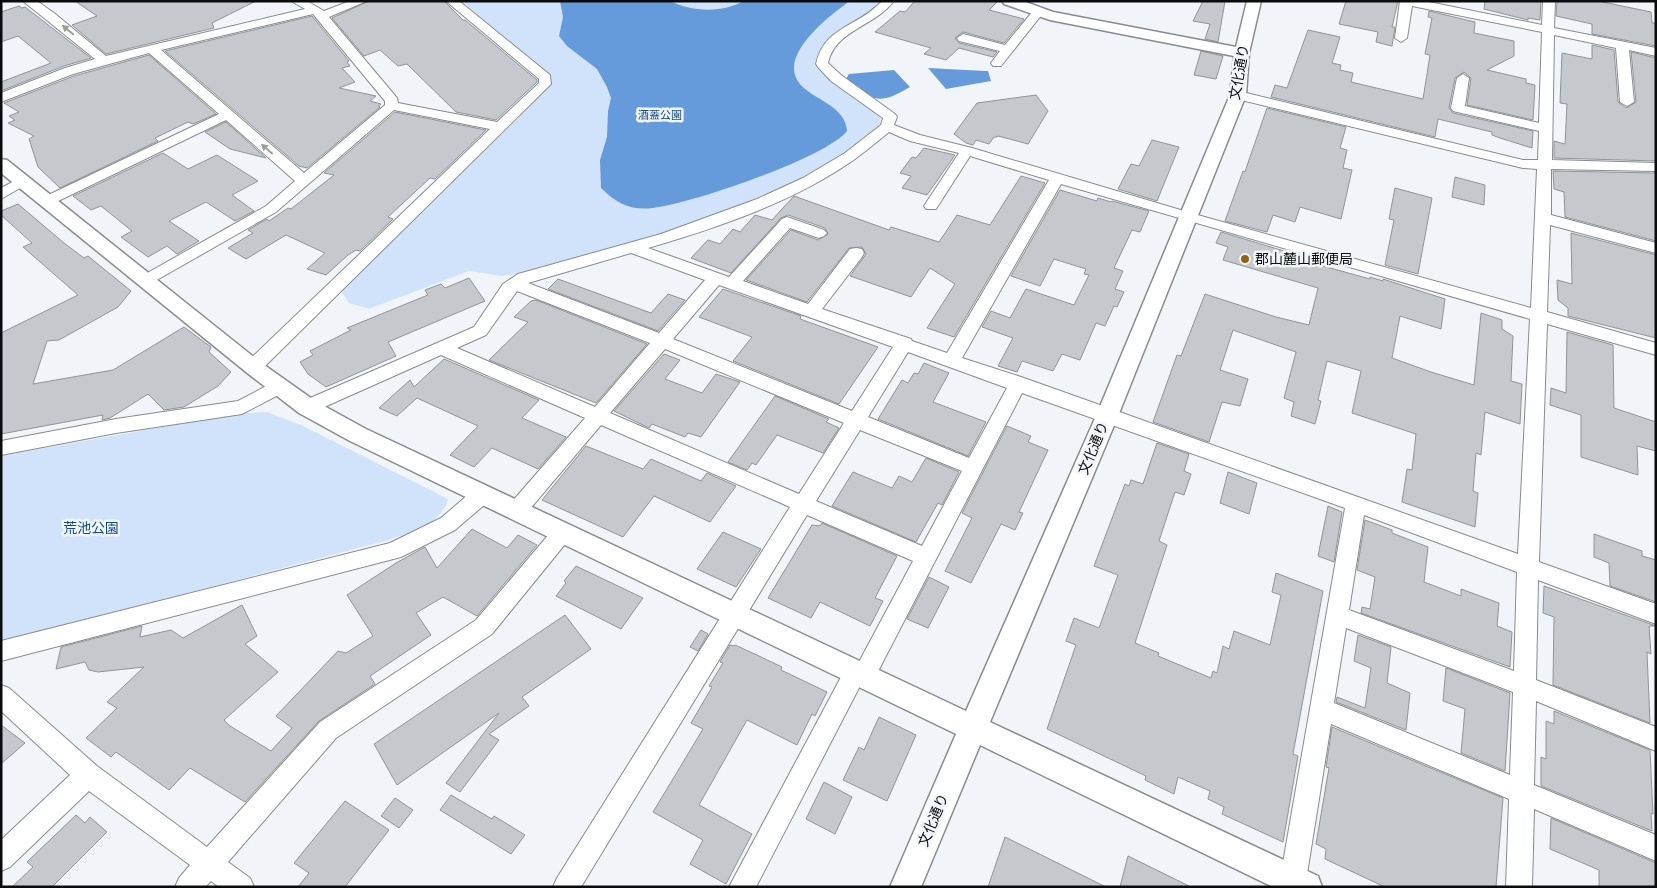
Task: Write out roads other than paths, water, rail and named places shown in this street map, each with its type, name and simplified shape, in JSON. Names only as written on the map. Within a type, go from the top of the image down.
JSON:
[{"type":"street","points":[[29,1],[50,15],[104,60]]},
{"type":"street","points":[[148,280],[263,214],[391,106],[392,101],[319,13],[297,1]]},
{"type":"street","points":[[1,98],[69,71],[104,60],[319,13],[361,1]]},
{"type":"street","points":[[254,367],[500,127],[543,88],[546,81],[452,1]]},
{"type":"street","points":[[307,407],[480,331],[509,288],[524,278],[692,229],[751,207],[810,180],[854,154],[887,127],[890,117],[836,78],[822,64],[826,46],[836,36],[876,15],[888,1]]},
{"type":"street","points":[[1010,1],[1037,13],[1242,52]]},
{"type":"street","name":"文化通り","points":[[905,887],[1107,416],[1238,94],[1242,52],[1254,1]]},
{"type":"street","points":[[1400,38],[1407,1],[1656,52]]},
{"type":"street","points":[[1519,887],[1528,569],[1543,218],[1549,1]]},
{"type":"street","points":[[997,63],[1037,13]]},
{"type":"street","points":[[963,38],[1008,49]]},
{"type":"street","points":[[1622,45],[1627,102]]},
{"type":"street","points":[[152,49],[304,181]]},
{"type":"street","points":[[1463,78],[1458,108],[1544,128]]},
{"type":"street","points":[[1238,94],[1523,164],[1656,167]]},
{"type":"street","points":[[391,106],[500,127]]},
{"type":"street","points":[[47,201],[228,115]]},
{"type":"street","points":[[887,127],[915,138],[968,151],[1189,217],[1656,349]]},
{"type":"street","points":[[931,206],[968,151]]},
{"type":"street","points":[[1,164],[148,280],[254,367],[307,407],[358,435],[1300,883],[1322,708],[1356,504]]},
{"type":"street","points":[[952,360],[1057,178]]},
{"type":"street","points":[[1,195],[22,180]]},
{"type":"street","points":[[1543,218],[1656,248]]},
{"type":"street","points":[[517,510],[662,341],[787,222],[819,233]]},
{"type":"street","points":[[631,248],[1018,383],[1656,614]]},
{"type":"street","points":[[812,311],[856,253]]},
{"type":"street","points":[[515,284],[662,341],[973,468]]},
{"type":"street","points":[[566,887],[733,614],[905,343]]},
{"type":"street","points":[[440,348],[926,558]]},
{"type":"street","points":[[742,887],[926,558],[1018,383]]},
{"type":"street","points":[[1,448],[116,426],[242,406],[280,386]]},
{"type":"street","points":[[1,651],[394,551],[448,524],[484,494]]},
{"type":"street","points":[[188,887],[328,730],[484,627],[563,532]]},
{"type":"street","points":[[1337,615],[1525,686],[1656,739]]},
{"type":"street","points":[[1,696],[88,775],[240,887]]},
{"type":"street","points":[[1322,708],[1656,848]]},
{"type":"street","points":[[1,858],[88,775]]},
{"type":"water","points":[[560,1],[670,1],[679,5],[707,10],[726,8],[744,1],[850,1],[830,16],[808,37],[795,61],[794,73],[805,89],[841,115],[847,131],[834,142],[813,154],[725,189],[671,205],[653,208],[645,209],[624,205],[612,198],[601,188],[600,160],[607,137],[608,111],[611,98],[597,69],[567,46],[559,36],[563,17]]},
{"type":"water","points":[[928,68],[988,71],[991,81],[946,89]]},
{"type":"water","points":[[894,70],[910,87],[883,99],[870,96],[846,79],[849,74]]},
{"type":"place","name":"郡山麓山郵便局","points":[[1245,259]]},
{"type":"park label","name":"酒蓋公園","points":[[660,115]]},
{"type":"park label","name":"荒池公園","points":[[91,528]]}]
